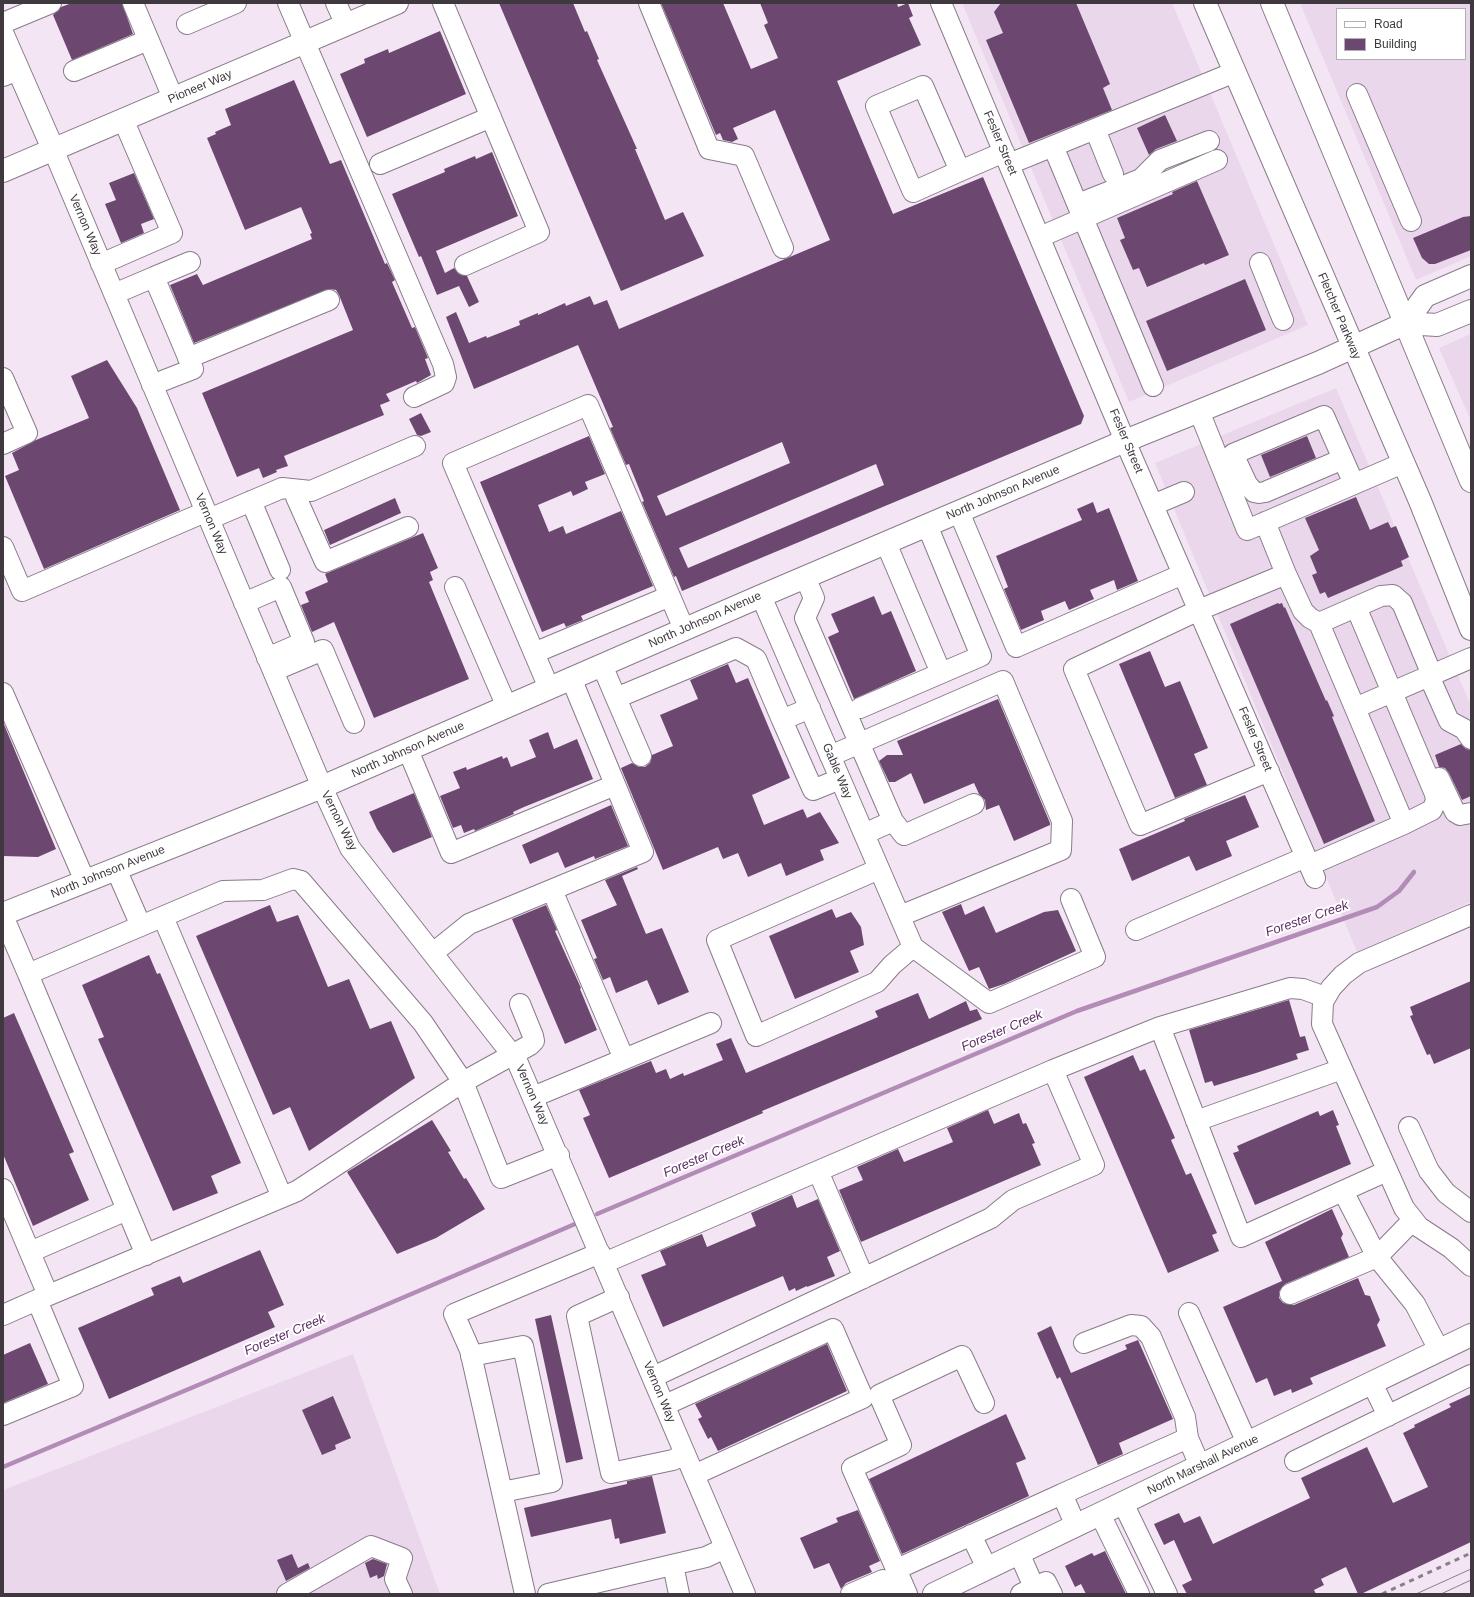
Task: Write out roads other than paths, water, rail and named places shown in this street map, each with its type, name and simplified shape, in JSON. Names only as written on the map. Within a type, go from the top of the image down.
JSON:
[{"type":"main road","name":"Pioneer Way","points":[[3,171],[397,3]]},
{"type":"main road","name":"Fletcher Parkway","points":[[1205,3],[1403,463],[1471,629]]},
{"type":"main road","points":[[1272,3],[1471,482]]},
{"type":"main road","name":"Vernon Way","points":[[3,35],[11,73],[53,149]]},
{"type":"main road","points":[[1406,323],[1424,296],[1471,276]]},
{"type":"main road","points":[[1406,323],[1437,326],[1471,311]]},
{"type":"main road","name":"North Johnson Avenue","points":[[3,915],[322,787],[805,577],[1125,441],[1353,348],[1406,323]]},
{"type":"main road","name":"North Marshall Avenue","points":[[936,1594],[1471,1335]]},
{"type":"street","points":[[3,23],[48,3]]},
{"type":"street","points":[[132,3],[173,98]]},
{"type":"street","points":[[187,24],[236,3]]},
{"type":"street","points":[[288,3],[443,364],[446,377],[444,384],[414,397]]},
{"type":"street","points":[[336,3],[346,25]]},
{"type":"street","points":[[443,3],[540,232],[464,265]]},
{"type":"street","points":[[648,3],[709,149],[744,156],[783,248]]},
{"type":"street","name":"Fesler Street","points":[[941,3],[1125,441],[1310,867]]},
{"type":"street","points":[[74,71],[148,40]]},
{"type":"street","points":[[960,171],[923,86],[876,106],[913,192],[960,171],[1053,146],[1235,72]]},
{"type":"street","points":[[1357,94],[1411,221]]},
{"type":"street","points":[[380,164],[491,117]]},
{"type":"street","points":[[101,264],[172,233],[123,119]]},
{"type":"street","points":[[1095,130],[1113,174]]},
{"type":"street","points":[[1040,237],[1081,211],[1141,179],[1160,160],[1209,140]]},
{"type":"street","points":[[1053,146],[1153,386]]},
{"type":"street","name":"Vernon Way","points":[[53,149],[322,787],[350,848],[513,1055],[533,1097],[745,1594]]},
{"type":"street","points":[[1081,211],[1217,160]]},
{"type":"street","points":[[114,294],[190,262]]},
{"type":"street","points":[[1260,263],[1283,320]]},
{"type":"street","points":[[152,385],[193,369],[154,277]]},
{"type":"street","points":[[188,358],[329,300]]},
{"type":"street","points":[[3,378],[27,433],[3,444]]},
{"type":"street","points":[[550,688],[453,463],[588,405],[684,629]]},
{"type":"street","points":[[1199,411],[1247,530],[1403,463]]},
{"type":"street","points":[[1343,459],[1265,492],[1259,493],[1250,488],[1241,472],[1234,454],[1324,416],[1343,459],[1354,484]]},
{"type":"street","points":[[3,547],[22,591],[207,515],[251,501],[282,488],[311,491],[415,446]]},
{"type":"street","points":[[297,490],[296,497],[325,562],[408,527]]},
{"type":"street","points":[[1154,506],[1184,492]]},
{"type":"street","points":[[251,501],[280,570]]},
{"type":"street","points":[[959,512],[1016,647],[1184,574]]},
{"type":"street","points":[[1265,522],[1303,611],[1318,623],[1404,824]]},
{"type":"street","points":[[860,708],[981,656],[927,525]]},
{"type":"street","points":[[886,543],[941,673]]},
{"type":"street","points":[[1269,771],[1140,825],[1074,669],[1199,610],[1286,574]]},
{"type":"street","points":[[805,577],[814,598],[805,618],[893,821],[904,834],[974,804]]},
{"type":"street","points":[[244,603],[281,587],[304,642],[270,664]]},
{"type":"street","points":[[454,587],[507,707]]},
{"type":"street","points":[[1318,623],[1380,596],[1388,595],[1397,597],[1402,603],[1449,721],[1464,730],[1471,740]]},
{"type":"street","points":[[534,653],[670,596]]},
{"type":"street","name":"Gable Way","points":[[761,596],[913,947]]},
{"type":"street","points":[[1136,930],[1310,867],[1428,814],[1435,806],[1435,794],[1356,607]]},
{"type":"street","points":[[616,698],[736,648],[756,659],[812,790],[840,779]]},
{"type":"street","points":[[270,664],[323,650],[354,723]]},
{"type":"street","points":[[1355,708],[1471,658]]},
{"type":"street","points":[[602,665],[641,756]]},
{"type":"street","points":[[433,953],[469,924],[642,852],[571,678]]},
{"type":"street","points":[[830,756],[1003,681],[1062,821],[1061,850],[900,916]]},
{"type":"street","points":[[3,693],[85,881]]},
{"type":"street","points":[[782,720],[810,708]]},
{"type":"street","points":[[408,750],[451,853],[615,785]]},
{"type":"street","points":[[1424,767],[1430,764],[1455,812],[1460,815],[1471,813]]},
{"type":"street","points":[[864,834],[893,821]]},
{"type":"street","points":[[116,869],[141,926]]},
{"type":"street","points":[[879,869],[717,940],[756,1036],[877,982],[892,965],[913,947],[989,1003],[1095,957],[1071,899]]},
{"type":"street","points":[[28,974],[223,891],[263,890],[293,879],[301,881],[423,1023],[463,1082],[501,1178],[558,1156]]},
{"type":"street","points":[[552,890],[624,1059]]},
{"type":"street","points":[[3,915],[146,1255]]},
{"type":"street","points":[[1471,915],[1359,962],[1330,988],[1322,1002],[1322,1024],[1404,1208],[1419,1227],[1451,1248],[1471,1266]]},
{"type":"street","points":[[163,917],[282,1197]]},
{"type":"street","points":[[525,1594],[471,1356],[454,1314],[602,1258],[818,1171],[1053,1070],[1160,1027],[1290,988],[1303,990],[1326,997]]},
{"type":"street","points":[[3,1315],[297,1191],[463,1082],[513,1055],[534,1041],[520,1004]]},
{"type":"street","points":[[533,1097],[711,1023]]},
{"type":"street","points":[[1160,1027],[1241,1238],[1387,1171]]},
{"type":"street","points":[[1196,1121],[1342,1069]]},
{"type":"street","points":[[653,1377],[991,1218],[1013,1200],[1094,1165],[1053,1070]]},
{"type":"street","points":[[1409,1128],[1429,1171],[1446,1193],[1471,1212]]},
{"type":"street","points":[[818,1171],[864,1278]]},
{"type":"street","points":[[3,1189],[30,1252],[43,1298],[73,1386],[3,1415]]},
{"type":"street","points":[[1343,1191],[1377,1257],[1415,1304],[1439,1350]]},
{"type":"street","points":[[30,1252],[127,1210]]},
{"type":"street","points":[[1290,1294],[1377,1257],[1413,1220]]},
{"type":"street","points":[[619,1297],[577,1316],[611,1473],[673,1460],[685,1454]]},
{"type":"street","points":[[1189,1313],[1247,1443]]},
{"type":"street","points":[[1084,1343],[1131,1325],[1141,1326],[1151,1337],[1182,1410],[1188,1438],[1200,1466]]},
{"type":"street","points":[[665,1405],[833,1329],[863,1398],[694,1475]]},
{"type":"street","points":[[471,1356],[523,1346],[552,1482],[502,1492]]},
{"type":"street","points":[[907,1594],[852,1468],[901,1445],[879,1395],[962,1356],[984,1403]]},
{"type":"street","points":[[1294,1461],[1471,1375]]},
{"type":"street","points":[[1372,1383],[1388,1416]]},
{"type":"street","points":[[897,1569],[1188,1438]]},
{"type":"street","points":[[1062,1494],[1076,1526]]},
{"type":"street","points":[[1123,1503],[1167,1594]]},
{"type":"street","points":[[1100,1514],[1139,1594]]},
{"type":"street","points":[[971,1535],[987,1568]]},
{"type":"street","points":[[287,1594],[371,1546],[402,1558],[395,1579],[402,1594]]},
{"type":"street","points":[[548,1594],[706,1557],[726,1548]]},
{"type":"street","points":[[1019,1553],[1036,1592]]},
{"type":"street","points":[[673,1565],[679,1594]]},
{"type":"street","points":[[851,1594],[884,1580],[889,1594]]},
{"type":"waterway","name":"Forester Creek","points":[[597,1214],[1077,1011],[1377,907],[1399,891],[1414,872]]},
{"type":"waterway","name":"Forester Creek","points":[[3,1467],[575,1224]]},
{"type":"tram line","points":[[1416,1594],[1471,1569]]},
{"type":"tram line","points":[[1441,1594],[1471,1580]]},
{"type":"railway","points":[[1382,1594],[1471,1553]]}]
